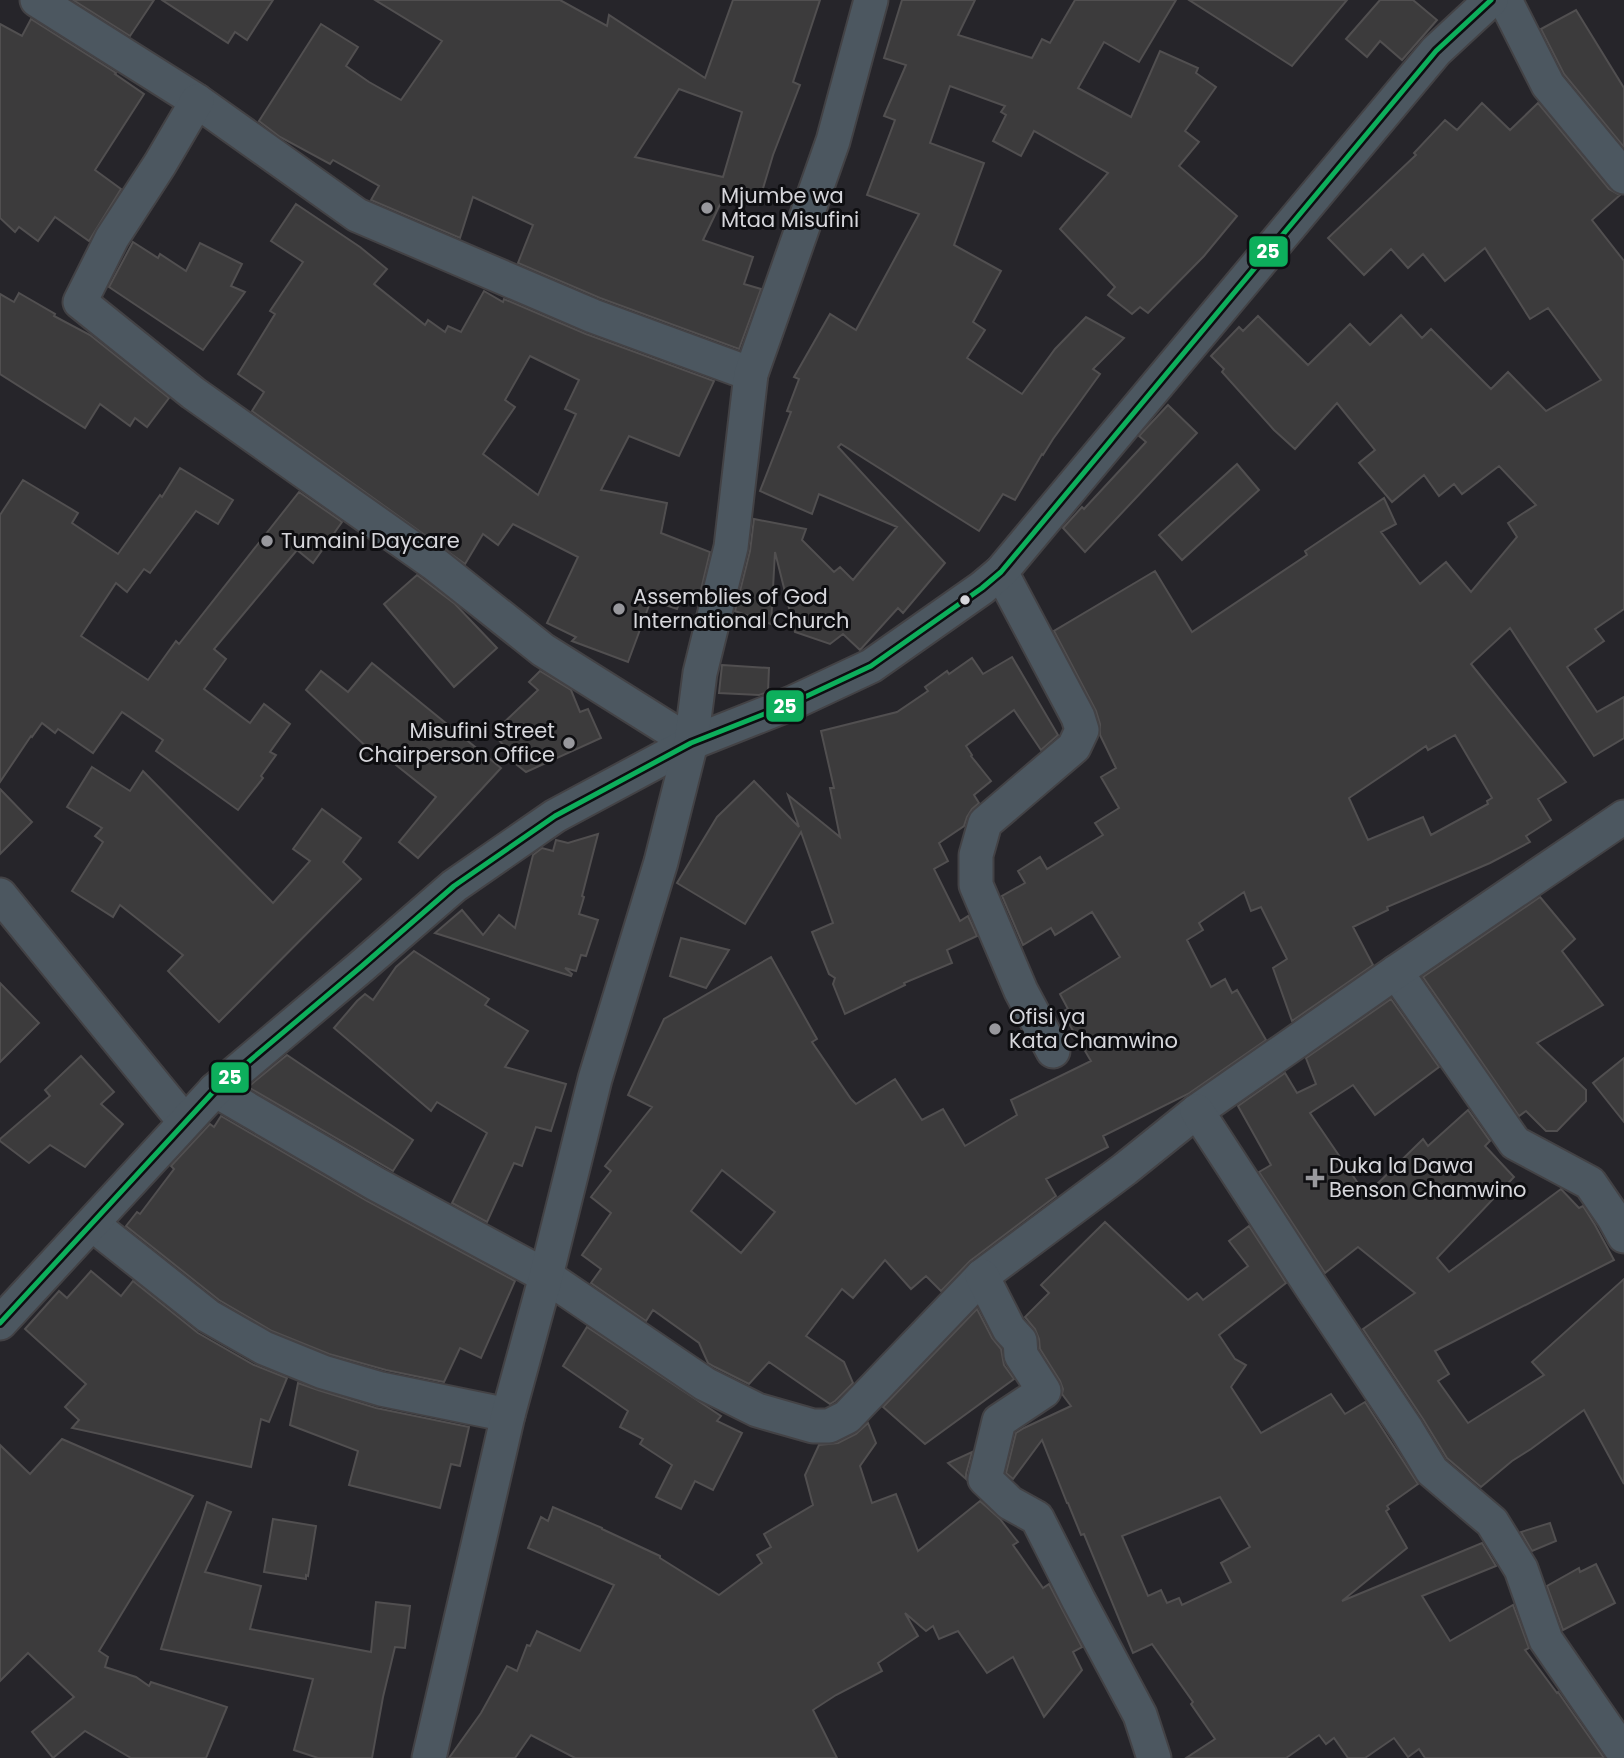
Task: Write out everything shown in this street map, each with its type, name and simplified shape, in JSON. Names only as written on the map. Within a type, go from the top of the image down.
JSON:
[{"type":"street","points":[[37,0],[197,101],[357,215],[593,316],[751,374]]},
{"type":"street","points":[[429,1758],[508,1415],[547,1276],[595,1079],[661,862],[691,743],[700,673],[731,547],[751,374],[833,141],[871,0]]},
{"type":"street","points":[[0,1323],[215,1090],[454,886],[555,816],[691,743],[792,703],[870,666],[1001,572],[1436,51],[1485,3],[1624,177]]},
{"type":"street","points":[[197,101],[112,238],[80,302],[193,393],[436,565],[543,650],[691,743]]},
{"type":"street","points":[[1001,572],[1078,717],[1082,730],[1074,747],[985,823],[976,855],[976,885],[1021,991],[1053,1051]]},
{"type":"street","points":[[215,1090],[376,1184],[547,1276],[705,1384],[757,1410],[813,1426],[829,1426],[847,1417],[982,1276],[1198,1111],[1624,817]]},
{"type":"street","points":[[0,895],[185,1122]]},
{"type":"street","points":[[1396,972],[1515,1143],[1590,1183],[1624,1236]]},
{"type":"street","points":[[1198,1111],[1432,1471],[1492,1522],[1521,1569],[1546,1640],[1624,1753]]},
{"type":"street","points":[[92,1224],[208,1316],[264,1348],[323,1372],[381,1390],[508,1415]]},
{"type":"street","points":[[982,1276],[1009,1329],[1020,1341],[1021,1355],[1044,1391],[999,1422],[985,1479],[1010,1503],[1037,1518],[1140,1716],[1154,1758]]},
{"type":"building","points":[[73,0],[154,0],[130,36]]},
{"type":"building","points":[[162,0],[273,0],[247,40],[235,32],[228,43]]},
{"type":"building","points":[[375,0],[560,0],[607,26],[609,15],[705,78],[733,0],[820,0],[793,82],[800,85],[773,155],[758,205],[725,194],[703,240],[753,257],[744,284],[761,289],[739,349],[600,298],[518,263],[533,225],[473,197],[460,238],[371,200],[379,186],[333,160],[330,164],[280,137],[259,121],[321,24],[358,47],[346,66],[401,100],[442,41]],"holes":[[[679,89],[742,112],[723,177],[635,157]]]},
{"type":"building","points":[[902,0],[975,0],[958,35],[1032,58],[1042,39],[1050,43],[1075,0],[1176,0],[1139,62],[1104,42],[1078,88],[1131,117],[1160,51],[1198,68],[1196,73],[1216,87],[1185,131],[1199,142],[1179,166],[1237,216],[1204,256],[1148,313],[1140,307],[1132,314],[1108,295],[1115,287],[1060,229],[1108,173],[1034,131],[1021,156],[993,141],[1006,115],[1001,112],[1005,106],[950,86],[930,143],[984,163],[954,245],[1001,271],[973,322],[985,330],[967,358],[1022,394],[1055,349],[1086,317],[1124,338],[1093,369],[1100,374],[1042,454],[1015,500],[1003,494],[979,531],[841,444],[838,447],[945,563],[903,613],[898,608],[860,650],[843,634],[830,644],[795,632],[775,552],[771,624],[735,611],[750,551],[754,519],[806,529],[802,540],[834,572],[840,567],[853,580],[897,527],[819,494],[812,514],[760,491],[791,412],[787,411],[799,379],[794,377],[830,314],[856,330],[919,214],[867,195],[895,120],[884,116],[906,65],[884,58]]},
{"type":"building","points":[[1189,0],[1347,0],[1292,66]]},
{"type":"building","points":[[1380,0],[1413,0],[1437,20],[1402,60],[1380,41],[1367,57],[1346,39]]},
{"type":"building","points":[[1576,10],[1624,88],[1624,147],[1564,74],[1541,29]]},
{"type":"building","points":[[31,19],[144,94],[95,170],[121,189],[89,241],[55,217],[38,241],[19,227],[15,232],[0,218],[0,24],[22,36]]},
{"type":"building","points":[[1482,103],[1510,130],[1538,103],[1609,189],[1620,195],[1592,220],[1624,261],[1624,609],[1595,629],[1604,641],[1567,667],[1597,712],[1624,697],[1624,738],[1594,756],[1510,628],[1471,664],[1566,782],[1538,799],[1551,820],[1526,836],[1530,842],[1490,863],[1387,907],[1388,910],[1353,927],[1373,965],[1292,1021],[1273,968],[1287,959],[1261,907],[1251,911],[1244,892],[1199,923],[1203,930],[1187,940],[1211,987],[1225,979],[1232,993],[1237,990],[1266,1040],[1188,1094],[1103,1136],[1108,1147],[1046,1179],[1056,1196],[970,1261],[941,1291],[926,1276],[911,1289],[885,1260],[853,1298],[842,1289],[806,1336],[844,1362],[853,1383],[830,1404],[769,1362],[749,1384],[708,1363],[699,1343],[653,1310],[646,1321],[591,1283],[601,1269],[582,1255],[611,1213],[591,1197],[611,1171],[605,1166],[652,1107],[628,1095],[664,1019],[771,957],[817,1039],[812,1042],[856,1104],[895,1079],[922,1120],[943,1109],[965,1146],[1017,1115],[1011,1100],[1091,1061],[1062,1012],[1068,1009],[1060,994],[1120,957],[1092,912],[1055,935],[1051,928],[1023,945],[1002,896],[1025,883],[1018,871],[1040,857],[1047,869],[1103,835],[1095,823],[1119,808],[1101,777],[1116,768],[1100,735],[1096,711],[1054,631],[1155,571],[1192,632],[1307,555],[1305,551],[1384,498],[1396,524],[1381,532],[1420,584],[1446,562],[1471,592],[1517,537],[1508,523],[1536,505],[1499,466],[1462,494],[1454,484],[1439,496],[1424,475],[1392,502],[1359,463],[1375,450],[1337,403],[1295,449],[1274,430],[1211,356],[1239,327],[1243,331],[1258,316],[1308,365],[1350,324],[1370,345],[1401,315],[1422,338],[1431,329],[1491,389],[1508,372],[1546,411],[1601,380],[1548,308],[1530,319],[1485,248],[1445,281],[1423,254],[1408,268],[1391,249],[1364,275],[1328,238],[1416,155],[1414,153],[1445,120],[1457,130]],"holes":[[[1455,735],[1492,798],[1487,801],[1488,804],[1431,835],[1423,817],[1368,840],[1349,798],[1426,746],[1428,750]],[[722,1170],[775,1212],[741,1253],[691,1211]]]},
{"type":"building","points":[[296,204],[360,247],[387,269],[374,284],[425,325],[428,320],[445,332],[448,326],[461,332],[484,291],[503,302],[504,299],[586,334],[714,381],[679,456],[629,436],[601,490],[667,503],[661,533],[710,552],[699,598],[683,593],[677,609],[651,600],[628,662],[572,641],[576,637],[547,623],[578,557],[513,524],[498,545],[483,534],[465,564],[252,411],[264,392],[238,374],[275,314],[270,311],[303,262],[271,241]],"holes":[[[530,356],[579,380],[565,409],[576,414],[538,495],[483,454],[515,407],[505,400]]]},
{"type":"building","points":[[133,242],[158,258],[160,254],[186,271],[200,243],[242,264],[231,286],[245,292],[203,350],[109,287]]},
{"type":"building","points":[[19,293],[90,335],[169,398],[147,427],[135,418],[130,426],[100,404],[85,428],[0,374],[0,294],[14,302]]},
{"type":"building","points":[[1168,405],[1197,433],[1085,552],[1063,528],[1146,442],[1139,436]]},
{"type":"building","points":[[1237,464],[1259,490],[1182,560],[1159,535]]},
{"type":"building","points":[[180,468],[233,500],[218,524],[196,511],[150,573],[144,569],[127,592],[116,583],[81,636],[148,680],[176,641],[179,644],[299,492],[342,522],[313,563],[297,550],[214,649],[226,659],[204,689],[250,723],[264,704],[290,724],[270,752],[276,755],[261,776],[263,778],[238,810],[156,751],[163,740],[122,712],[93,753],[58,729],[55,733],[42,723],[0,782],[0,515],[23,480],[78,513],[72,523],[118,554],[160,495],[162,497]]},
{"type":"building","points":[[417,575],[455,604],[497,648],[454,687],[384,604]]},
{"type":"building","points":[[1012,657],[1058,735],[1041,750],[1014,710],[966,746],[991,781],[974,795],[979,803],[972,809],[964,826],[939,843],[948,861],[934,869],[960,921],[968,916],[977,936],[947,950],[952,963],[904,983],[905,985],[845,1014],[833,984],[835,978],[829,974],[812,932],[833,923],[801,832],[745,924],[677,883],[717,817],[754,781],[799,827],[788,795],[840,837],[830,788],[834,788],[821,731],[897,712],[928,691],[925,687],[947,671],[949,674],[972,658],[983,674]]},
{"type":"building","points":[[372,663],[501,768],[418,858],[399,842],[436,797],[376,749],[373,753],[306,690],[321,671],[348,692]]},
{"type":"building","points":[[722,665],[769,668],[768,692],[759,695],[719,693]]},
{"type":"building","points":[[540,671],[571,690],[580,712],[588,709],[601,738],[526,772],[507,757],[510,753],[493,733],[538,690],[529,682]]},
{"type":"building","points":[[92,767],[130,791],[143,771],[273,903],[310,861],[293,849],[322,809],[361,838],[343,862],[361,879],[219,1022],[168,971],[183,955],[120,905],[113,917],[72,891],[103,842],[95,836],[102,828],[67,807]]},
{"type":"building","points":[[0,789],[32,822],[0,854]]},
{"type":"building","points":[[598,834],[579,914],[598,920],[586,956],[581,955],[576,971],[565,968],[571,976],[435,933],[462,910],[483,935],[499,915],[515,928],[533,855],[542,848],[553,851],[556,840],[568,843]]},
{"type":"building","points":[[1540,897],[1575,939],[1562,951],[1603,1005],[1537,1043],[1586,1090],[1586,1101],[1557,1131],[1546,1131],[1526,1111],[1519,1116],[1423,977]]},
{"type":"building","points":[[681,938],[729,950],[706,988],[670,976]]},
{"type":"building","points":[[414,951],[489,999],[485,1005],[528,1031],[505,1067],[566,1084],[551,1131],[536,1127],[522,1166],[514,1163],[487,1222],[452,1203],[487,1133],[437,1102],[431,1111],[334,1028],[365,994],[373,1000],[396,967]]},
{"type":"building","points":[[0,983],[39,1023],[0,1062]]},
{"type":"building","points":[[1391,999],[1439,1067],[1375,1115],[1353,1085],[1310,1113],[1366,1195],[1423,1139],[1428,1146],[1468,1110],[1490,1141],[1485,1146],[1514,1177],[1437,1258],[1449,1272],[1561,1189],[1579,1208],[1583,1206],[1614,1260],[1435,1351],[1449,1374],[1438,1381],[1468,1423],[1544,1375],[1532,1362],[1624,1279],[1624,1484],[1584,1410],[1512,1461],[1481,1487],[1447,1458],[1363,1329],[1415,1293],[1358,1247],[1325,1273],[1259,1172],[1271,1165],[1238,1106],[1285,1073],[1297,1093],[1316,1084],[1306,1058]]},
{"type":"building","points":[[287,1055],[413,1140],[393,1171],[248,1087]]},
{"type":"building","points":[[81,1056],[114,1092],[101,1104],[123,1124],[85,1167],[50,1145],[29,1163],[0,1139],[50,1096],[45,1090]]},
{"type":"building","points":[[1624,1058],[1624,1122],[1593,1083]]},
{"type":"building","points":[[221,1116],[367,1201],[515,1281],[481,1358],[460,1348],[444,1382],[329,1354],[272,1331],[219,1300],[126,1226],[137,1212],[140,1214],[174,1169],[171,1166],[210,1124],[214,1127]]},
{"type":"building","points":[[1105,1222],[1188,1300],[1197,1293],[1203,1300],[1248,1266],[1229,1241],[1249,1226],[1286,1283],[1219,1335],[1235,1359],[1246,1365],[1231,1387],[1261,1433],[1331,1394],[1345,1414],[1365,1402],[1418,1484],[1387,1506],[1389,1509],[1386,1511],[1407,1548],[1342,1601],[1482,1543],[1496,1566],[1422,1596],[1450,1641],[1513,1605],[1529,1648],[1525,1650],[1604,1758],[1425,1758],[1419,1749],[1408,1757],[1394,1738],[1365,1758],[1348,1758],[1334,1738],[1326,1744],[1319,1735],[1286,1758],[1186,1758],[1215,1739],[1191,1704],[1193,1702],[1152,1644],[1133,1653],[1042,1440],[1013,1479],[1006,1473],[1016,1433],[1071,1406],[1062,1394],[1060,1381],[1040,1349],[1035,1329],[1025,1317],[1049,1293],[1041,1285]],"holes":[[[1220,1497],[1250,1547],[1221,1563],[1231,1582],[1182,1605],[1179,1598],[1167,1603],[1161,1590],[1148,1596],[1122,1536]]]},
{"type":"building","points":[[91,1271],[121,1296],[133,1281],[198,1333],[254,1365],[287,1378],[269,1422],[261,1419],[251,1467],[72,1428],[79,1420],[65,1407],[86,1384],[25,1329],[59,1291],[67,1298]]},
{"type":"building","points":[[977,1309],[1001,1349],[1004,1365],[1014,1379],[925,1444],[883,1407]]},
{"type":"building","points":[[587,1327],[721,1416],[717,1421],[742,1433],[713,1490],[695,1481],[681,1509],[656,1497],[672,1465],[640,1444],[643,1439],[620,1427],[628,1411],[563,1366]]},
{"type":"building","points":[[298,1383],[376,1408],[469,1427],[460,1466],[451,1464],[440,1508],[349,1485],[358,1451],[290,1425]]},
{"type":"building","points":[[868,1423],[876,1443],[860,1466],[872,1503],[896,1494],[918,1551],[980,1501],[1000,1519],[1018,1542],[1013,1545],[1043,1588],[1049,1584],[1082,1647],[1073,1652],[1082,1670],[1044,1717],[1013,1657],[987,1673],[958,1631],[939,1639],[933,1626],[926,1631],[905,1613],[918,1636],[878,1663],[882,1671],[813,1710],[837,1758],[575,1758],[531,1735],[515,1758],[449,1758],[481,1713],[507,1666],[517,1671],[527,1645],[530,1646],[537,1631],[580,1651],[614,1585],[528,1548],[541,1517],[548,1521],[553,1507],[660,1556],[719,1595],[762,1563],[757,1555],[771,1547],[764,1534],[813,1505],[805,1475],[819,1445],[838,1443],[856,1434]]},
{"type":"building","points":[[62,1439],[193,1496],[99,1651],[108,1657],[105,1667],[136,1677],[149,1686],[151,1682],[227,1707],[206,1758],[131,1758],[85,1731],[53,1758],[32,1732],[74,1697],[28,1653],[0,1681],[0,1445],[30,1474]]},
{"type":"building","points":[[972,1452],[966,1474],[966,1479],[948,1463]]},
{"type":"building","points":[[207,1502],[231,1512],[205,1572],[261,1586],[250,1629],[371,1652],[376,1602],[410,1606],[405,1648],[395,1647],[372,1758],[318,1758],[294,1750],[313,1679],[161,1649]]},
{"type":"building","points":[[273,1519],[316,1526],[306,1579],[264,1572]]},
{"type":"building","points":[[1550,1523],[1556,1541],[1532,1551],[1521,1532]]},
{"type":"building","points":[[1596,1564],[1615,1603],[1563,1630],[1547,1586],[1579,1568],[1580,1572]]},
{"type":"transit line","name":"25","points":[[0,1323],[215,1090],[454,886],[555,816],[691,743],[792,703],[871,666],[1001,572],[1436,51],[1491,0]]},
{"type":"place","name":"Mjumbe wa Mtaa Misufini","points":[[707,208]]},
{"type":"place","name":"Tumaini Daycare","points":[[267,541]]},
{"type":"place","name":"Assemblies of God International Church","points":[[619,609]]},
{"type":"place","name":"Misufini Street Chairperson Office","points":[[569,743]]},
{"type":"place","name":"Ofisi ya Kata Chamwino","points":[[995,1029]]},
{"type":"place","name":"Duka la Dawa Benson Chamwino","points":[[1315,1178]]}]
